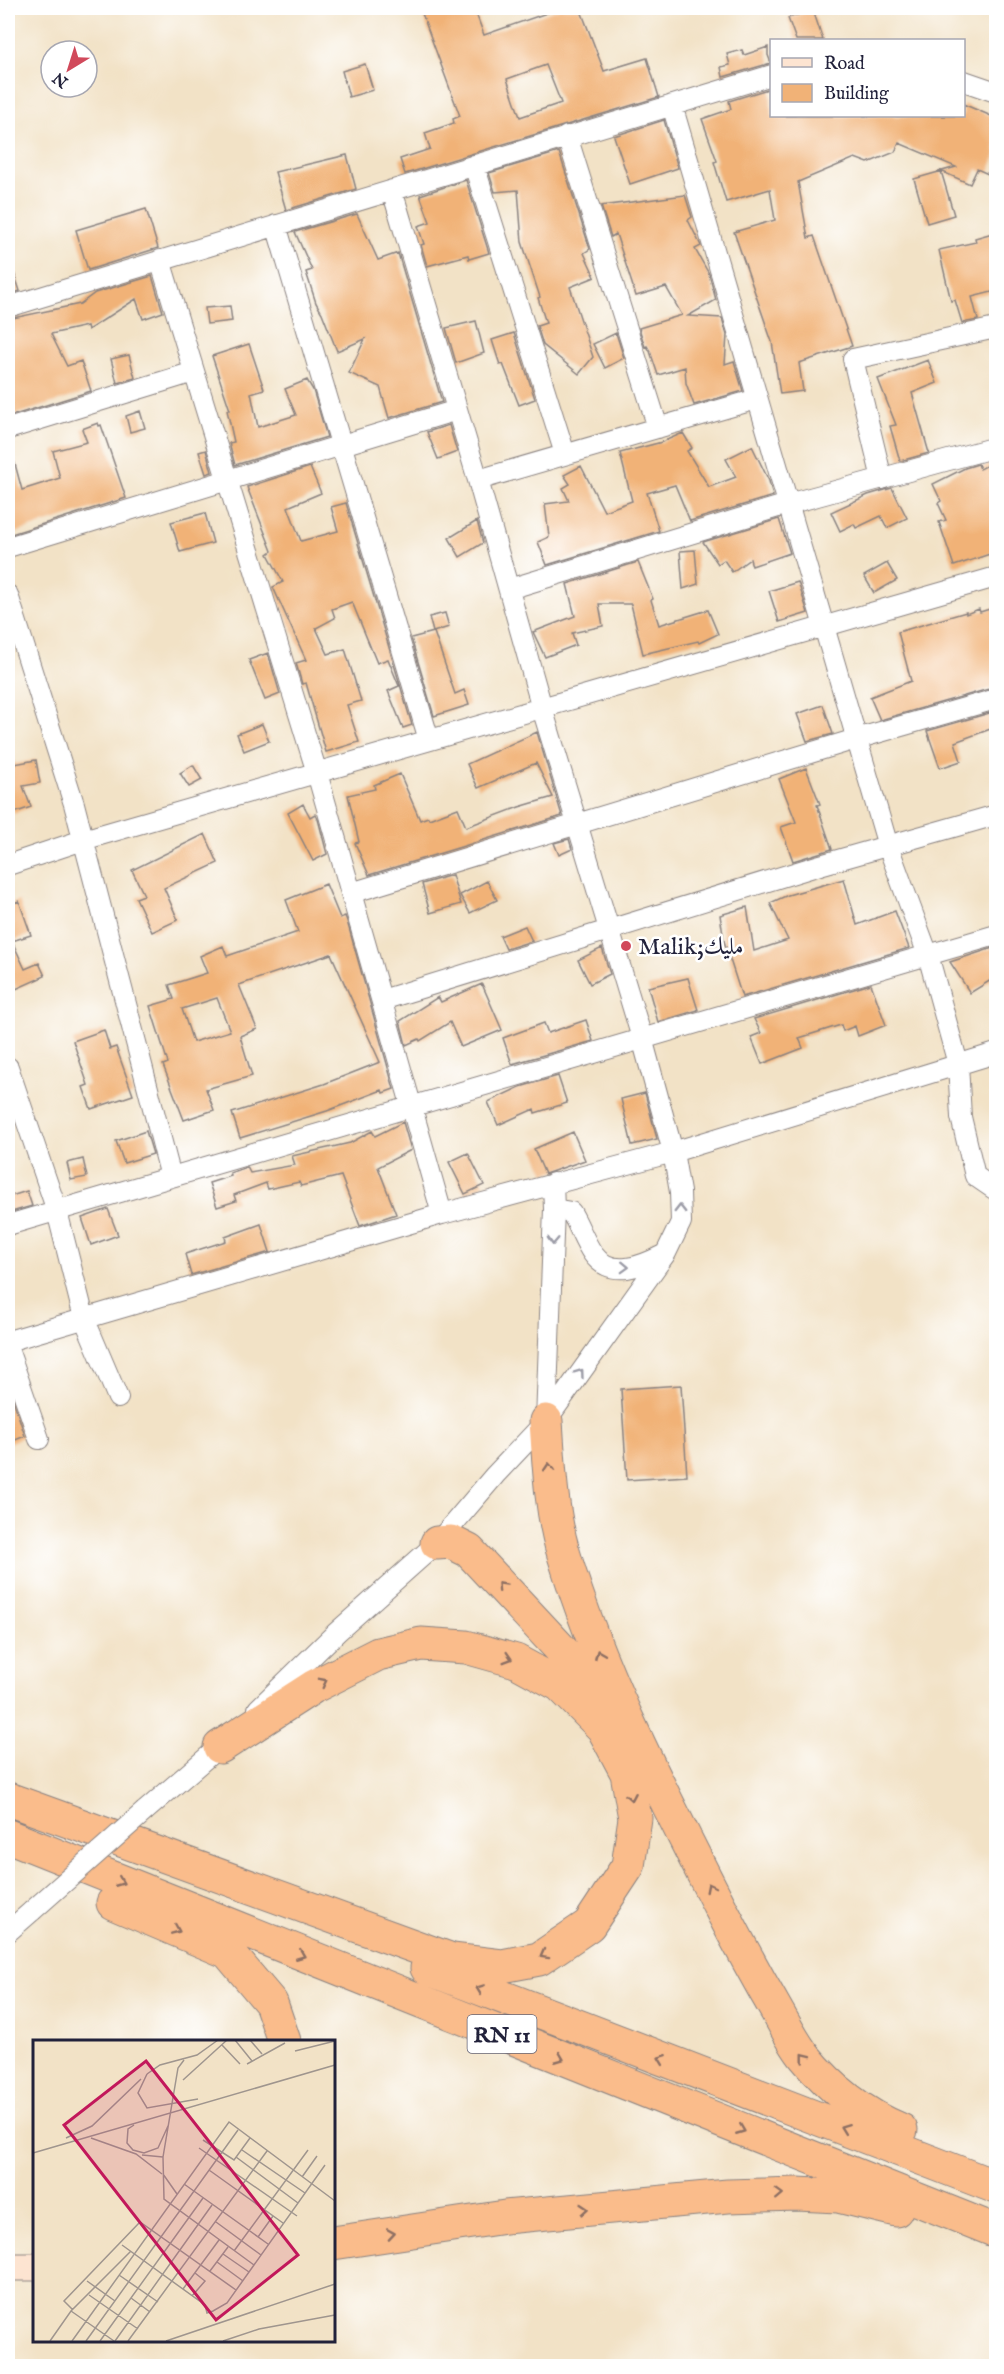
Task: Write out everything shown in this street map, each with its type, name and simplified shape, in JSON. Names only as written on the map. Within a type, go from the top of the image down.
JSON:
[{"type":"highway","points":[[546,1420],[550,1478],[564,1554],[597,1649],[627,1720],[750,1965],[803,2055],[836,2091],[876,2120],[996,2172]]},
{"type":"highway","points":[[437,1543],[451,1542],[469,1551],[627,1720]]},
{"type":"highway","points":[[8,1799],[452,1960],[502,1966],[539,1959],[589,1925],[628,1866],[635,1818],[627,1773],[603,1728],[560,1685],[516,1661],[466,1647],[421,1644],[378,1654],[313,1687],[220,1747]]},
{"type":"highway","name":"RN 11","points":[[8,1799],[473,1987],[996,2187]]},
{"type":"highway","name":"RN 11","points":[[8,1836],[996,2231]]},
{"type":"highway","points":[[8,1854],[94,1895],[228,1952],[271,2003],[284,2040]]},
{"type":"highway","points":[[334,2243],[505,2217],[728,2196],[797,2194],[838,2196],[883,2205],[948,2226],[996,2247]]},
{"type":"main road","points":[[8,2267],[33,2267]]},
{"type":"street","points":[[8,308],[770,75]]},
{"type":"street","points":[[965,82],[996,92]]},
{"type":"street","points":[[672,105],[888,846],[928,955],[958,1064],[961,1117],[975,1176],[994,1189],[996,1188]]},
{"type":"street","points":[[567,136],[658,428]]},
{"type":"street","points":[[474,165],[566,454]]},
{"type":"street","points":[[8,1932],[220,1747],[337,1632],[437,1543],[546,1420],[666,1253],[681,1222],[680,1192],[674,1152],[392,190]]},
{"type":"street","points":[[276,225],[429,740]]},
{"type":"street","points":[[160,260],[316,773],[442,1214]]},
{"type":"street","points":[[882,479],[853,359],[996,328]]},
{"type":"street","points":[[8,429],[194,372]]},
{"type":"street","points":[[478,480],[757,399]]},
{"type":"street","points":[[8,547],[342,447],[457,410]]},
{"type":"street","points":[[509,589],[788,504],[996,447]]},
{"type":"street","points":[[8,866],[83,840],[996,577]]},
{"type":"street","points":[[8,595],[74,804],[171,1178]]},
{"type":"street","points":[[351,893],[856,739],[996,699]]},
{"type":"street","points":[[382,1000],[996,815]]},
{"type":"street","points":[[8,1225],[996,935]]},
{"type":"street","points":[[8,1341],[442,1214],[674,1152],[996,1053]]},
{"type":"street","points":[[8,1067],[57,1211],[84,1318],[118,1398]]},
{"type":"street","points":[[546,1420],[555,1209],[553,1183]]},
{"type":"street","points":[[555,1209],[571,1212],[595,1257],[607,1265],[625,1269],[641,1266],[666,1253]]},
{"type":"street","points":[[8,1349],[39,1439]]},
{"type":"building","points":[[420,8],[474,8],[484,35],[561,8],[580,8],[604,71],[647,58],[659,97],[405,174],[400,159],[430,149],[425,133],[454,123],[453,119],[460,116]],"holes":[[[546,65],[561,103],[520,117],[507,79]]]},
{"type":"building","points":[[813,10],[823,39],[796,39],[788,18]]},
{"type":"building","points":[[768,47],[770,63],[723,77],[721,67],[730,65],[727,54],[742,50],[744,55]]},
{"type":"building","points":[[365,64],[373,90],[349,97],[342,71]]},
{"type":"building","points":[[770,88],[770,117],[965,117],[965,105],[996,118],[996,156],[988,174],[977,169],[970,184],[941,171],[956,167],[899,143],[895,152],[868,163],[855,158],[798,182],[808,238],[814,236],[852,346],[799,363],[803,391],[780,394],[772,342],[734,232],[775,220],[770,189],[726,202],[714,162],[717,161],[702,119],[731,109],[729,101]]},
{"type":"building","points":[[664,120],[678,168],[630,184],[614,136]]},
{"type":"building","points":[[559,152],[590,249],[584,253],[595,277],[570,287],[593,357],[579,374],[543,345],[537,326],[546,323],[522,242],[518,190],[495,192],[489,173]]},
{"type":"building","points":[[347,155],[356,189],[286,210],[275,172]]},
{"type":"building","points":[[941,171],[954,215],[927,223],[914,179]]},
{"type":"building","points":[[466,180],[489,253],[469,259],[468,255],[427,266],[421,245],[424,244],[418,226],[430,222],[420,195]]},
{"type":"building","points":[[685,195],[692,217],[688,220],[701,246],[695,249],[709,274],[716,300],[688,316],[722,318],[727,335],[725,364],[734,361],[743,391],[694,405],[686,383],[685,367],[658,375],[639,328],[682,315],[666,287],[636,296],[616,234],[611,237],[601,206]]},
{"type":"building","points":[[146,209],[158,248],[88,270],[76,230]]},
{"type":"building","points":[[357,214],[378,260],[398,253],[442,402],[389,418],[380,387],[349,373],[365,339],[337,351],[316,303],[306,272],[312,270],[295,232]]},
{"type":"building","points":[[996,232],[996,291],[972,297],[978,320],[962,323],[955,300],[951,301],[939,250],[976,242],[975,238]]},
{"type":"building","points":[[11,263],[20,291],[8,295],[8,264]]},
{"type":"building","points":[[152,276],[163,312],[143,319],[136,299],[88,330],[87,326],[51,334],[67,366],[81,361],[91,391],[8,417],[8,319],[80,304],[95,293]]},
{"type":"building","points":[[230,306],[232,321],[207,324],[205,308]]},
{"type":"building","points":[[476,321],[484,353],[456,363],[446,328]]},
{"type":"building","points":[[514,333],[535,399],[519,405],[503,364],[500,365],[492,340]]},
{"type":"building","points":[[616,333],[624,358],[605,368],[593,344]]},
{"type":"building","points":[[249,344],[264,389],[251,393],[258,427],[296,415],[285,389],[307,380],[313,390],[327,437],[235,465],[229,443],[234,442],[227,410],[230,410],[212,356]]},
{"type":"building","points":[[129,355],[135,378],[117,383],[111,359]]},
{"type":"building","points":[[928,360],[937,383],[912,393],[929,453],[900,461],[890,426],[896,425],[878,379]]},
{"type":"building","points":[[140,411],[145,428],[130,432],[126,416]]},
{"type":"building","points":[[98,423],[99,426],[101,425],[126,498],[8,535],[8,454],[12,453],[22,490],[60,478],[53,451],[87,442],[82,429]]},
{"type":"building","points":[[449,425],[457,452],[438,459],[427,432]]},
{"type":"building","points":[[683,433],[692,448],[687,451],[709,487],[736,477],[726,459],[752,446],[769,481],[773,496],[690,521],[675,485],[647,493],[659,531],[547,565],[538,542],[549,537],[545,504],[569,501],[563,488],[570,484],[564,475],[581,466],[604,511],[632,501],[620,453],[662,442]]},
{"type":"building","points":[[206,450],[212,472],[206,474],[199,452]]},
{"type":"building","points":[[996,461],[996,552],[954,566],[939,522],[946,520],[933,484],[965,468],[978,464],[980,469]]},
{"type":"building","points":[[310,467],[321,493],[288,507],[301,541],[338,531],[331,507],[346,503],[412,725],[403,728],[388,691],[399,686],[388,659],[377,663],[352,602],[332,609],[335,618],[316,628],[328,654],[345,649],[361,701],[347,705],[359,742],[326,752],[306,683],[302,684],[296,663],[306,660],[273,587],[283,582],[268,554],[272,551],[247,487]]},
{"type":"building","points":[[892,488],[907,518],[887,528],[881,516],[856,528],[854,524],[840,531],[831,512],[868,495]]},
{"type":"building","points":[[205,513],[213,543],[180,552],[171,522]]},
{"type":"building","points":[[779,519],[790,553],[752,566],[750,559],[732,572],[724,560],[718,564],[703,542]]},
{"type":"building","points":[[477,521],[483,543],[460,557],[449,538]]},
{"type":"building","points":[[695,550],[698,584],[683,589],[680,551]]},
{"type":"building","points":[[638,562],[653,599],[651,600],[659,625],[708,610],[718,634],[699,643],[698,641],[643,654],[631,604],[599,604],[603,626],[572,633],[576,645],[545,657],[533,632],[575,616],[567,584]]},
{"type":"building","points":[[887,563],[897,580],[874,593],[864,576]]},
{"type":"building","points":[[798,582],[808,613],[779,622],[769,591]]},
{"type":"building","points":[[996,607],[996,687],[880,720],[870,697],[911,681],[898,632],[966,612],[966,614],[979,609],[980,612]]},
{"type":"building","points":[[445,613],[449,627],[433,632],[429,617]]},
{"type":"building","points":[[434,632],[455,694],[464,690],[469,705],[434,716],[411,638]]},
{"type":"building","points":[[268,653],[280,694],[265,700],[249,660]]},
{"type":"building","points":[[823,705],[833,734],[807,741],[797,714]]},
{"type":"building","points":[[993,712],[996,727],[955,742],[961,761],[940,768],[927,731]]},
{"type":"building","points":[[262,724],[269,741],[244,751],[237,734]]},
{"type":"building","points":[[537,732],[562,816],[369,875],[355,843],[359,842],[348,795],[375,789],[374,785],[400,774],[420,820],[458,808],[466,827],[553,797],[536,763],[478,788],[467,764]]},
{"type":"building","points":[[8,750],[15,764],[36,760],[40,783],[23,786],[31,807],[14,813],[8,795]]},
{"type":"building","points":[[193,765],[202,780],[189,787],[180,773]]},
{"type":"building","points":[[806,768],[820,804],[817,805],[832,849],[793,861],[781,827],[796,822],[779,779]]},
{"type":"building","points":[[303,804],[310,817],[315,814],[318,819],[327,854],[313,861],[288,813]]},
{"type":"building","points":[[205,834],[218,863],[164,888],[178,920],[152,932],[136,898],[144,895],[132,870]]},
{"type":"building","points":[[569,839],[572,849],[559,855],[554,843]]},
{"type":"building","points":[[452,875],[461,904],[430,913],[422,884]]},
{"type":"building","points":[[844,879],[857,925],[895,911],[909,948],[742,997],[724,941],[720,915],[747,907],[754,951],[788,940],[770,903],[788,895]]},
{"type":"building","points":[[487,881],[497,900],[470,913],[460,895]]},
{"type":"building","points":[[326,884],[340,918],[345,916],[394,1089],[383,1093],[382,1090],[327,1111],[240,1138],[232,1113],[324,1084],[380,1062],[331,954],[239,985],[257,1029],[240,1036],[252,1076],[206,1089],[214,1110],[184,1120],[163,1065],[168,1063],[150,1006],[174,999],[169,985],[207,973],[200,956],[223,946],[227,956],[298,932],[286,900]],"holes":[[[217,998],[230,1031],[193,1042],[182,1009]]]},
{"type":"building","points":[[19,901],[31,935],[12,941],[25,969],[39,963],[45,976],[16,989],[8,968],[8,905]]},
{"type":"building","points":[[525,926],[532,941],[506,949],[500,936]]},
{"type":"building","points":[[996,947],[996,977],[970,993],[950,962]]},
{"type":"building","points":[[602,948],[610,974],[590,984],[578,960]]},
{"type":"building","points":[[688,978],[698,1010],[658,1022],[648,987]]},
{"type":"building","points":[[482,984],[502,1030],[461,1047],[450,1022],[420,1041],[419,1039],[406,1045],[400,1021],[438,997],[441,1002]]},
{"type":"building","points":[[871,984],[886,1025],[858,1036],[855,1026],[843,1031],[841,1025],[799,1038],[803,1048],[762,1064],[751,1037],[761,1033],[754,1019]]},
{"type":"building","points":[[586,1020],[593,1041],[512,1064],[503,1038],[544,1023],[548,1033]]},
{"type":"building","points":[[104,1030],[110,1049],[116,1047],[133,1095],[91,1109],[83,1087],[88,1085],[73,1041]]},
{"type":"building","points":[[558,1076],[567,1103],[535,1113],[534,1109],[498,1125],[488,1102],[520,1087]]},
{"type":"building","points":[[645,1093],[657,1139],[632,1145],[621,1099]]},
{"type":"building","points":[[403,1122],[411,1150],[378,1167],[396,1214],[360,1226],[341,1176],[301,1186],[299,1182],[268,1189],[266,1183],[234,1195],[236,1201],[217,1207],[209,1183],[231,1176],[230,1173],[247,1167],[250,1173],[295,1165],[292,1156],[350,1143],[372,1131],[375,1136]]},
{"type":"building","points":[[146,1131],[153,1154],[124,1163],[116,1141]]},
{"type":"building","points":[[573,1132],[585,1160],[545,1174],[534,1149]]},
{"type":"building","points":[[468,1153],[484,1185],[465,1194],[449,1162]]},
{"type":"building","points":[[83,1159],[87,1177],[71,1180],[67,1163]]},
{"type":"building","points":[[27,1191],[32,1206],[8,1213],[8,1197]]},
{"type":"building","points":[[108,1209],[118,1235],[91,1245],[82,1218]]},
{"type":"building","points":[[261,1224],[270,1252],[191,1275],[185,1254],[226,1241],[225,1237]]},
{"type":"building","points":[[8,1384],[25,1436],[8,1443]]},
{"type":"building","points":[[681,1385],[687,1476],[627,1480],[621,1389]]},
{"type":"place","name":"Malik;مليك","points":[[626,946]]}]
